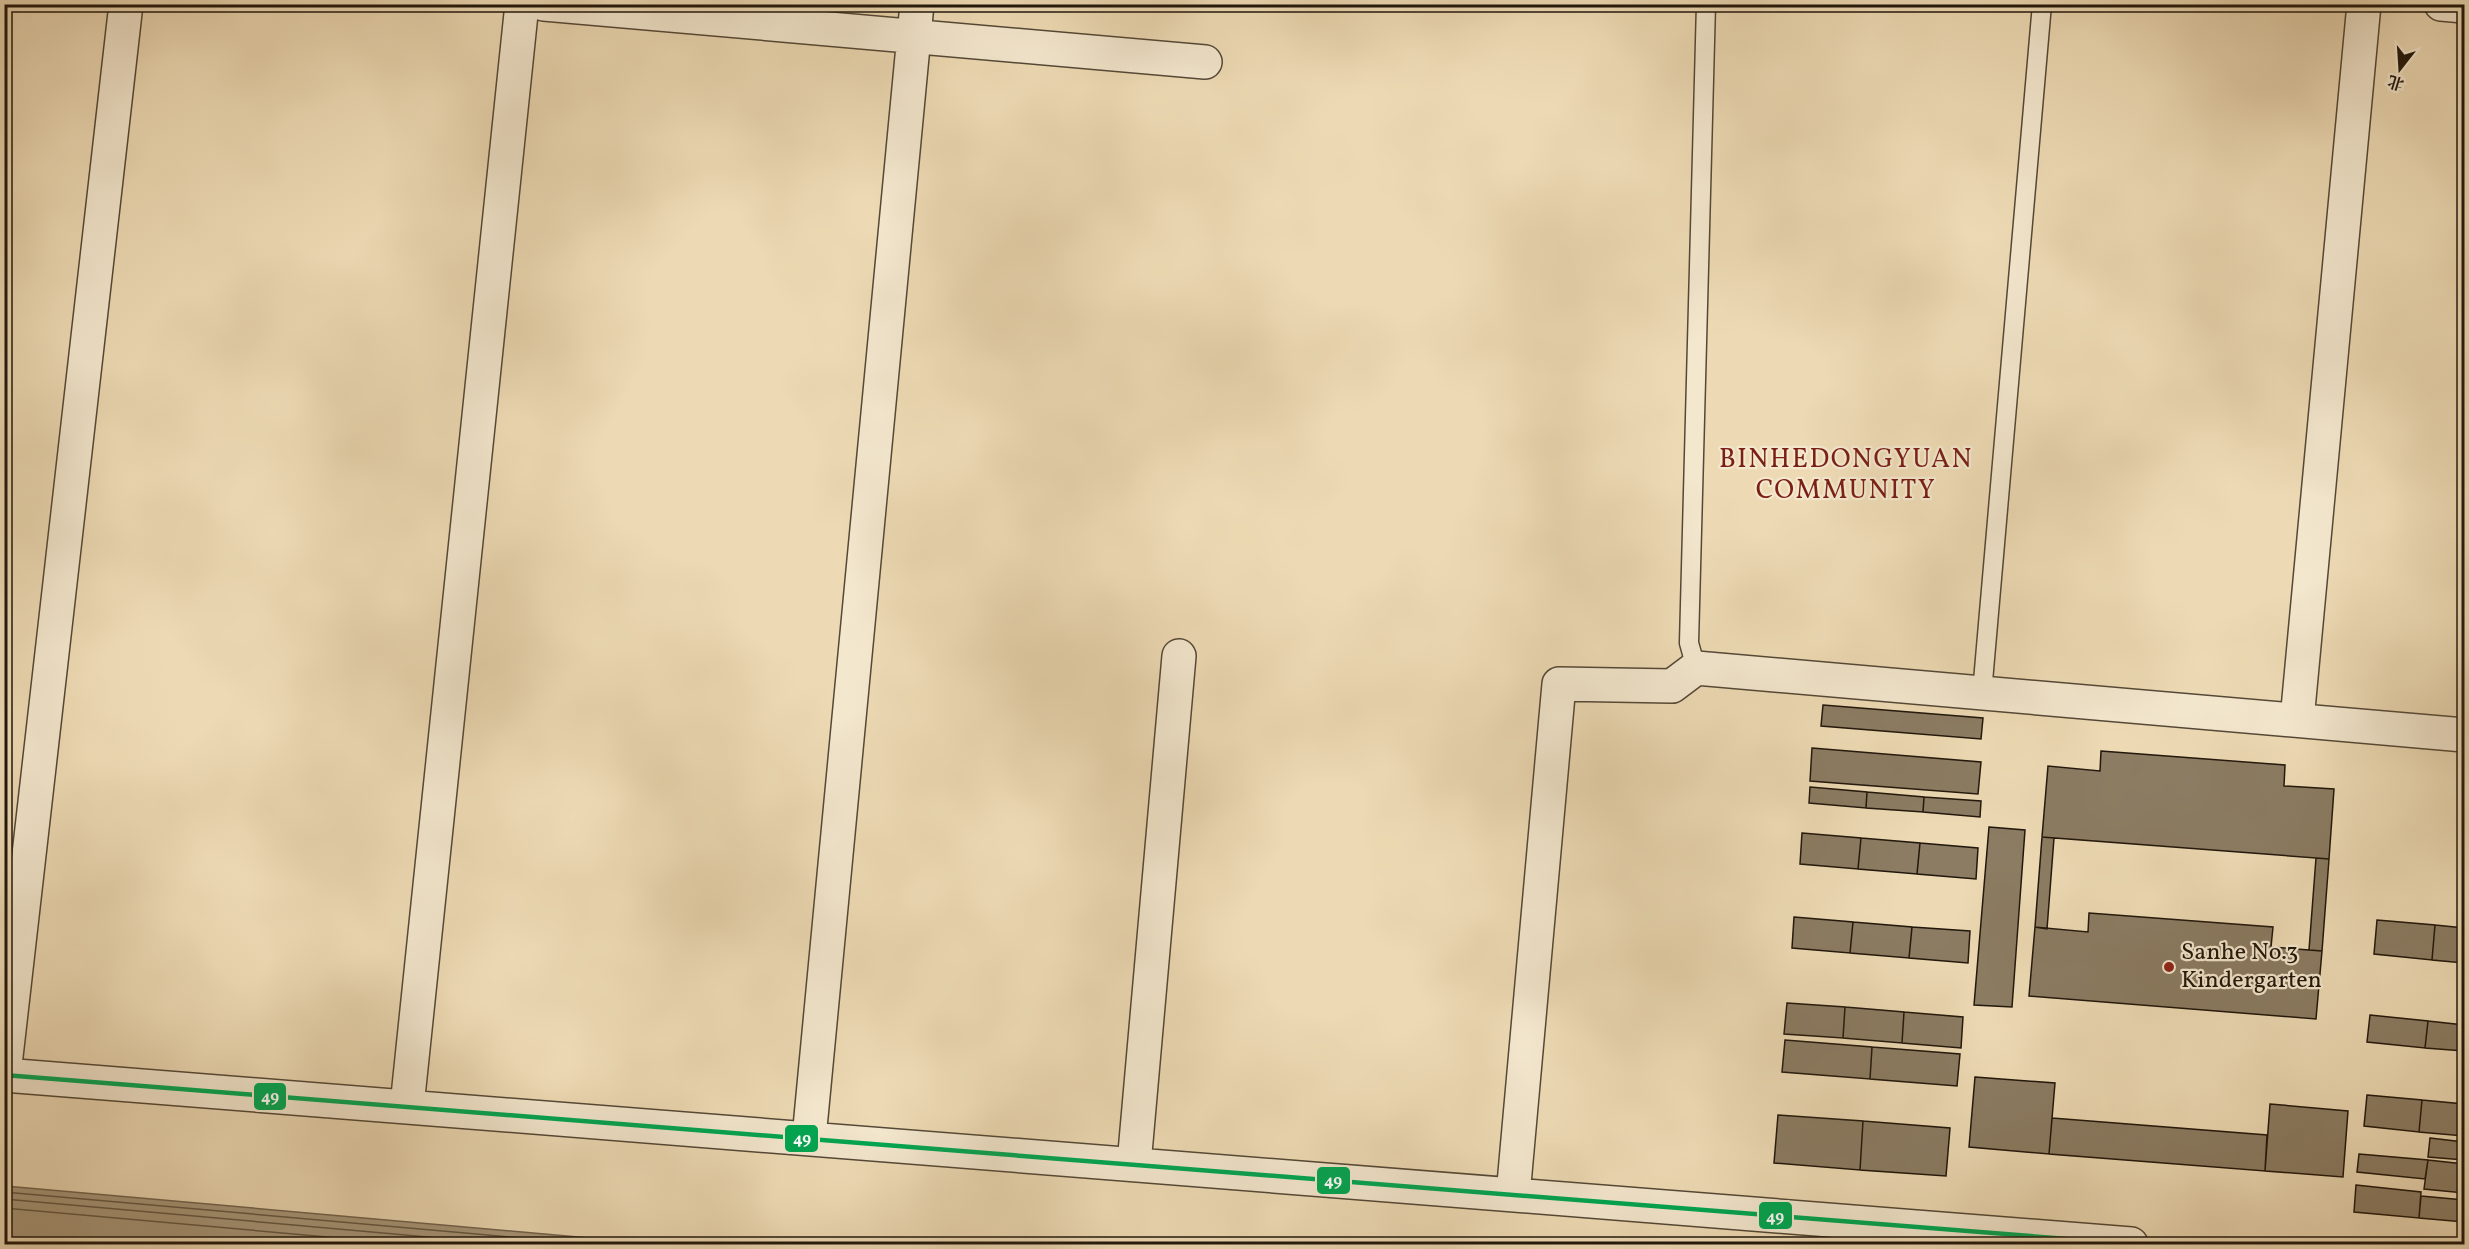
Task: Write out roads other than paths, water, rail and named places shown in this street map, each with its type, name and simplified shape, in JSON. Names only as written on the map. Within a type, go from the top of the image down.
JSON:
[{"type":"street","points":[[126,4],[4,1074],[2131,1245]]},
{"type":"street","points":[[407,1106],[522,4]]},
{"type":"street","points":[[544,4],[1205,62]]},
{"type":"street","points":[[809,1138],[917,4]]},
{"type":"street","points":[[2297,720],[2364,4]]},
{"type":"street","points":[[2441,4],[2464,6]]},
{"type":"street","points":[[1134,1164],[1179,656]]},
{"type":"street","points":[[1513,1194],[1559,684],[1672,686],[1696,668],[2464,735]]},
{"type":"lane","points":[[1696,668],[1689,643],[1706,4]]},
{"type":"lane","points":[[1982,693],[2042,4]]},
{"type":"water","points":[[5,1186],[657,1244],[5,1244]]},
{"type":"place","name":"Sanhe No.3 Kindergarten","points":[[2169,967]]},
{"type":"district","name":"BINHEDONGYUAN COMMUNITY","points":[[1846,476]]}]
